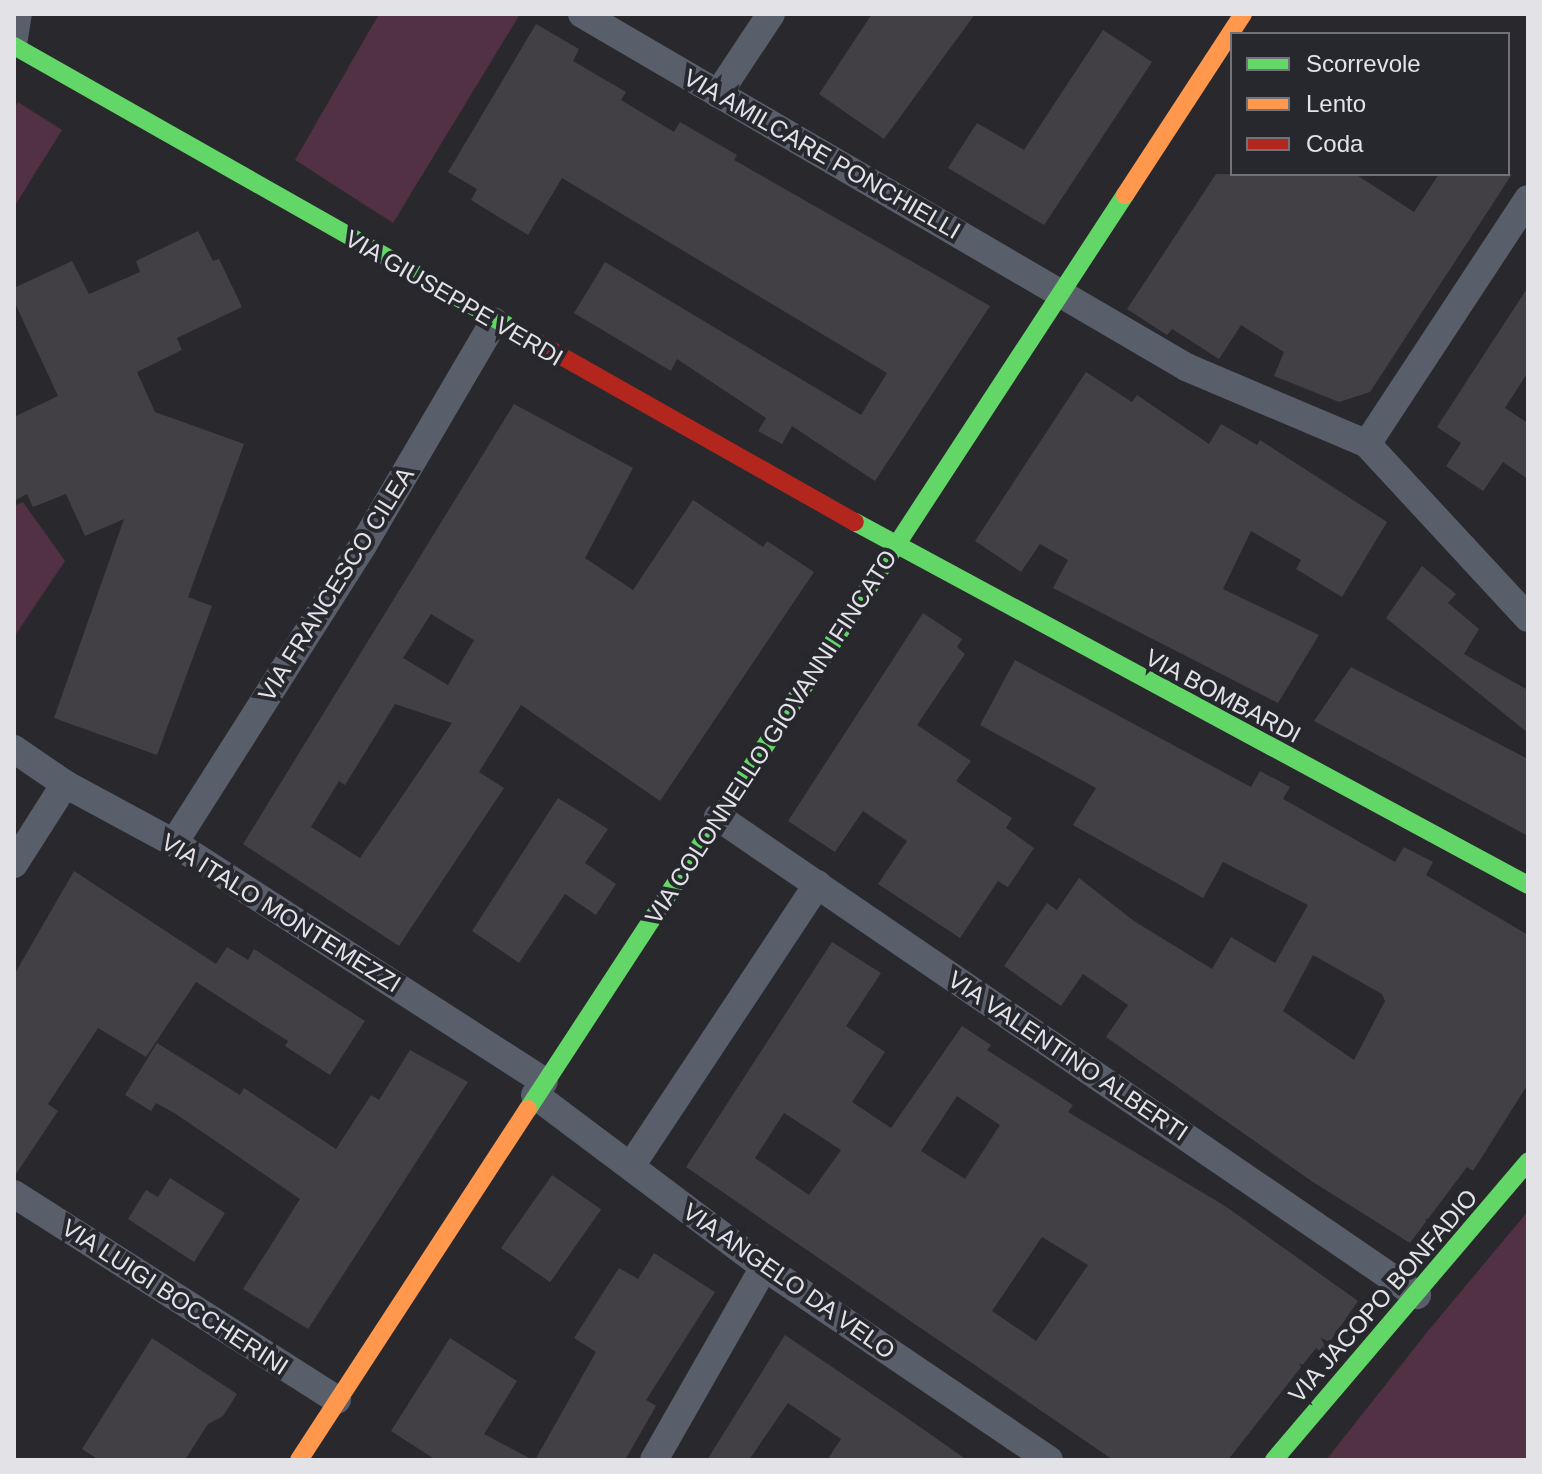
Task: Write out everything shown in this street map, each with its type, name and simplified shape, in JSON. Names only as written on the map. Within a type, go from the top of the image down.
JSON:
[{"type":"street","points":[[14,38],[18,14]]},
{"type":"street","name":"VIA AMILCARE PONCHIELLI","points":[[582,14],[1186,367],[1367,444]]},
{"type":"street","points":[[718,94],[771,14]]},
{"type":"street","name":"VIA COLONNELLO GIOVANNI FINCATO","points":[[1231,32],[1243,14]]},
{"type":"street","name":"VIA COLONNELLO GIOVANNI FINCATO","points":[[299,1460],[540,1088],[1063,295],[1230,34]]},
{"type":"street","name":"VIA GIUSEPPE VERDI","points":[[14,46],[494,322],[897,545]]},
{"type":"street","points":[[1528,199],[1367,444],[1528,618]]},
{"type":"street","name":"VIA FRANCESCO CILEA","points":[[174,843],[363,545],[494,322]]},
{"type":"street","name":"VIA BOMBARDI","points":[[897,545],[1528,885]]},
{"type":"street","name":"VIA ITALO MONTEMEZZI","points":[[14,749],[65,784],[174,843],[540,1088]]},
{"type":"street","points":[[14,864],[65,784]]},
{"type":"street","name":"VIA VALENTINO ALBERTI","points":[[718,817],[1417,1295]]},
{"type":"street","points":[[631,1166],[818,884]]},
{"type":"street","name":"VIA ANGELO DA VELO","points":[[540,1088],[631,1166],[764,1267],[1049,1460]]},
{"type":"street","name":"VIA JACOPO BONFADIO","points":[[1274,1460],[1528,1162]]},
{"type":"street","name":"VIA LUIGI BOCCHERINI","points":[[14,1194],[337,1400]]},
{"type":"street","points":[[654,1460],[764,1267]]},
{"type":"shaded area","points":[[379,14],[520,14],[393,223],[295,160]]},
{"type":"shaded area","points":[[18,102],[62,130],[14,207],[14,109]]},
{"type":"shaded area","points":[[23,502],[65,561],[14,637],[14,506]]},
{"type":"shaded area","points":[[1528,1211],[1528,1460],[1326,1460],[1428,1331]]},
{"type":"building","points":[[872,14],[975,14],[884,139],[819,94]]},
{"type":"building","points":[[536,24],[579,49],[573,61],[626,92],[621,100],[674,132],[680,122],[737,155],[734,160],[990,306],[875,481],[792,426],[782,444],[758,431],[766,418],[677,359],[671,371],[574,313],[605,262],[861,415],[887,373],[562,178],[528,235],[471,200],[477,189],[448,172]]},
{"type":"building","points":[[1103,30],[1152,62],[1044,225],[948,168],[977,123],[1024,150]]},
{"type":"building","points":[[1216,174],[1358,176],[1414,212],[1438,176],[1512,174],[1370,392],[1339,402],[1274,376],[1284,352],[1241,325],[1219,359],[1172,329],[1167,335],[1127,309]]},
{"type":"building","points":[[198,231],[213,261],[219,259],[242,307],[177,338],[182,350],[137,372],[155,412],[244,444],[188,597],[212,606],[157,755],[54,718],[124,519],[85,536],[66,494],[33,507],[27,494],[14,501],[14,417],[58,396],[14,301],[14,288],[72,261],[89,294],[140,272],[136,261]]},
{"type":"building","points":[[1528,287],[1528,372],[1505,408],[1528,423],[1528,479],[1503,462],[1483,491],[1446,466],[1461,443],[1437,427]]},
{"type":"building","points":[[1086,372],[1132,402],[1137,395],[1209,444],[1221,424],[1257,445],[1260,440],[1387,522],[1342,597],[1296,569],[1301,560],[1251,531],[1223,589],[1319,635],[1278,703],[1053,588],[1068,560],[1040,544],[1021,572],[975,541]]},
{"type":"building","points":[[514,404],[633,468],[585,558],[633,590],[693,500],[763,547],[767,541],[814,572],[660,801],[521,705],[479,772],[504,788],[399,946],[243,844]],"holes":[[[431,614],[474,640],[448,685],[403,658]],[[395,704],[452,723],[360,858],[311,827],[339,781],[345,785]]]},
{"type":"building","points":[[1422,566],[1456,594],[1448,603],[1479,629],[1464,654],[1528,690],[1528,733],[1386,618]]},
{"type":"building","points":[[923,613],[962,639],[957,647],[965,654],[917,725],[971,761],[956,781],[1012,818],[1006,828],[1034,848],[1008,887],[998,881],[960,938],[878,884],[907,841],[863,811],[835,852],[788,821]]},
{"type":"building","points":[[1015,660],[1251,787],[1260,771],[1290,787],[1283,799],[1395,862],[1404,847],[1433,862],[1426,875],[1528,935],[1528,1084],[1473,1171],[1467,1167],[1410,1243],[1313,1182],[1106,1037],[1128,1005],[1083,974],[1061,1006],[1004,966],[1047,903],[1057,910],[1079,878],[1134,921],[1212,969],[1231,937],[1275,963],[1308,905],[1223,862],[1203,898],[1073,825],[1096,788],[980,725]],"holes":[[[1313,955],[1382,994],[1385,1001],[1354,1060],[1283,1011]]]},
{"type":"building","points":[[1351,667],[1528,759],[1528,836],[1314,721]]},
{"type":"building","points":[[558,798],[608,829],[585,863],[616,884],[596,915],[565,894],[519,963],[472,931]]},
{"type":"building","points":[[74,871],[216,964],[227,947],[248,960],[254,949],[365,1021],[330,1075],[285,1046],[288,1041],[196,982],[146,1057],[98,1028],[48,1104],[58,1111],[14,1177],[14,975]]},
{"type":"building","points":[[832,942],[881,973],[846,1026],[885,1052],[852,1102],[891,1128],[962,1026],[991,1045],[987,1050],[1073,1105],[1068,1112],[1225,1206],[1358,1301],[1322,1353],[1316,1348],[1228,1460],[1113,1460],[686,1167]],"holes":[[[957,1096],[1000,1125],[965,1179],[921,1151]],[[784,1113],[841,1150],[809,1195],[755,1158]],[[1042,1237],[1088,1265],[1036,1341],[992,1311]]]},
{"type":"building","points":[[157,1043],[240,1095],[244,1088],[336,1149],[371,1095],[379,1100],[410,1050],[468,1082],[308,1329],[243,1289],[300,1199],[176,1114],[156,1103],[151,1111],[125,1095]]},
{"type":"building","points":[[552,1175],[601,1209],[550,1282],[501,1248]]},
{"type":"building","points":[[170,1178],[225,1213],[194,1262],[128,1219],[146,1190],[158,1197]]},
{"type":"building","points":[[654,1253],[715,1292],[646,1400],[656,1406],[625,1460],[535,1460],[596,1352],[574,1338],[619,1268],[638,1279]]},
{"type":"building","points":[[785,1335],[967,1460],[827,1460],[841,1439],[788,1403],[749,1460],[707,1460]]},
{"type":"building","points":[[152,1338],[237,1394],[223,1416],[208,1424],[185,1460],[99,1460],[82,1449]]},
{"type":"building","points":[[450,1338],[517,1381],[484,1434],[533,1460],[436,1460],[391,1431]]},
{"type":"traffic: fast","points":[[14,46],[517,331]]},
{"type":"traffic: fast","points":[[528,1109],[1125,195]]},
{"type":"traffic: fast","points":[[855,522],[1528,885]]},
{"type":"traffic: fast","points":[[1274,1460],[1528,1162]]},
{"type":"traffic: slow","points":[[1231,32],[1243,14]]},
{"type":"traffic: slow","points":[[1125,195],[1230,34]]},
{"type":"traffic: slow","points":[[299,1460],[528,1109]]},
{"type":"traffic: jam","points":[[517,331],[855,522]]}]
